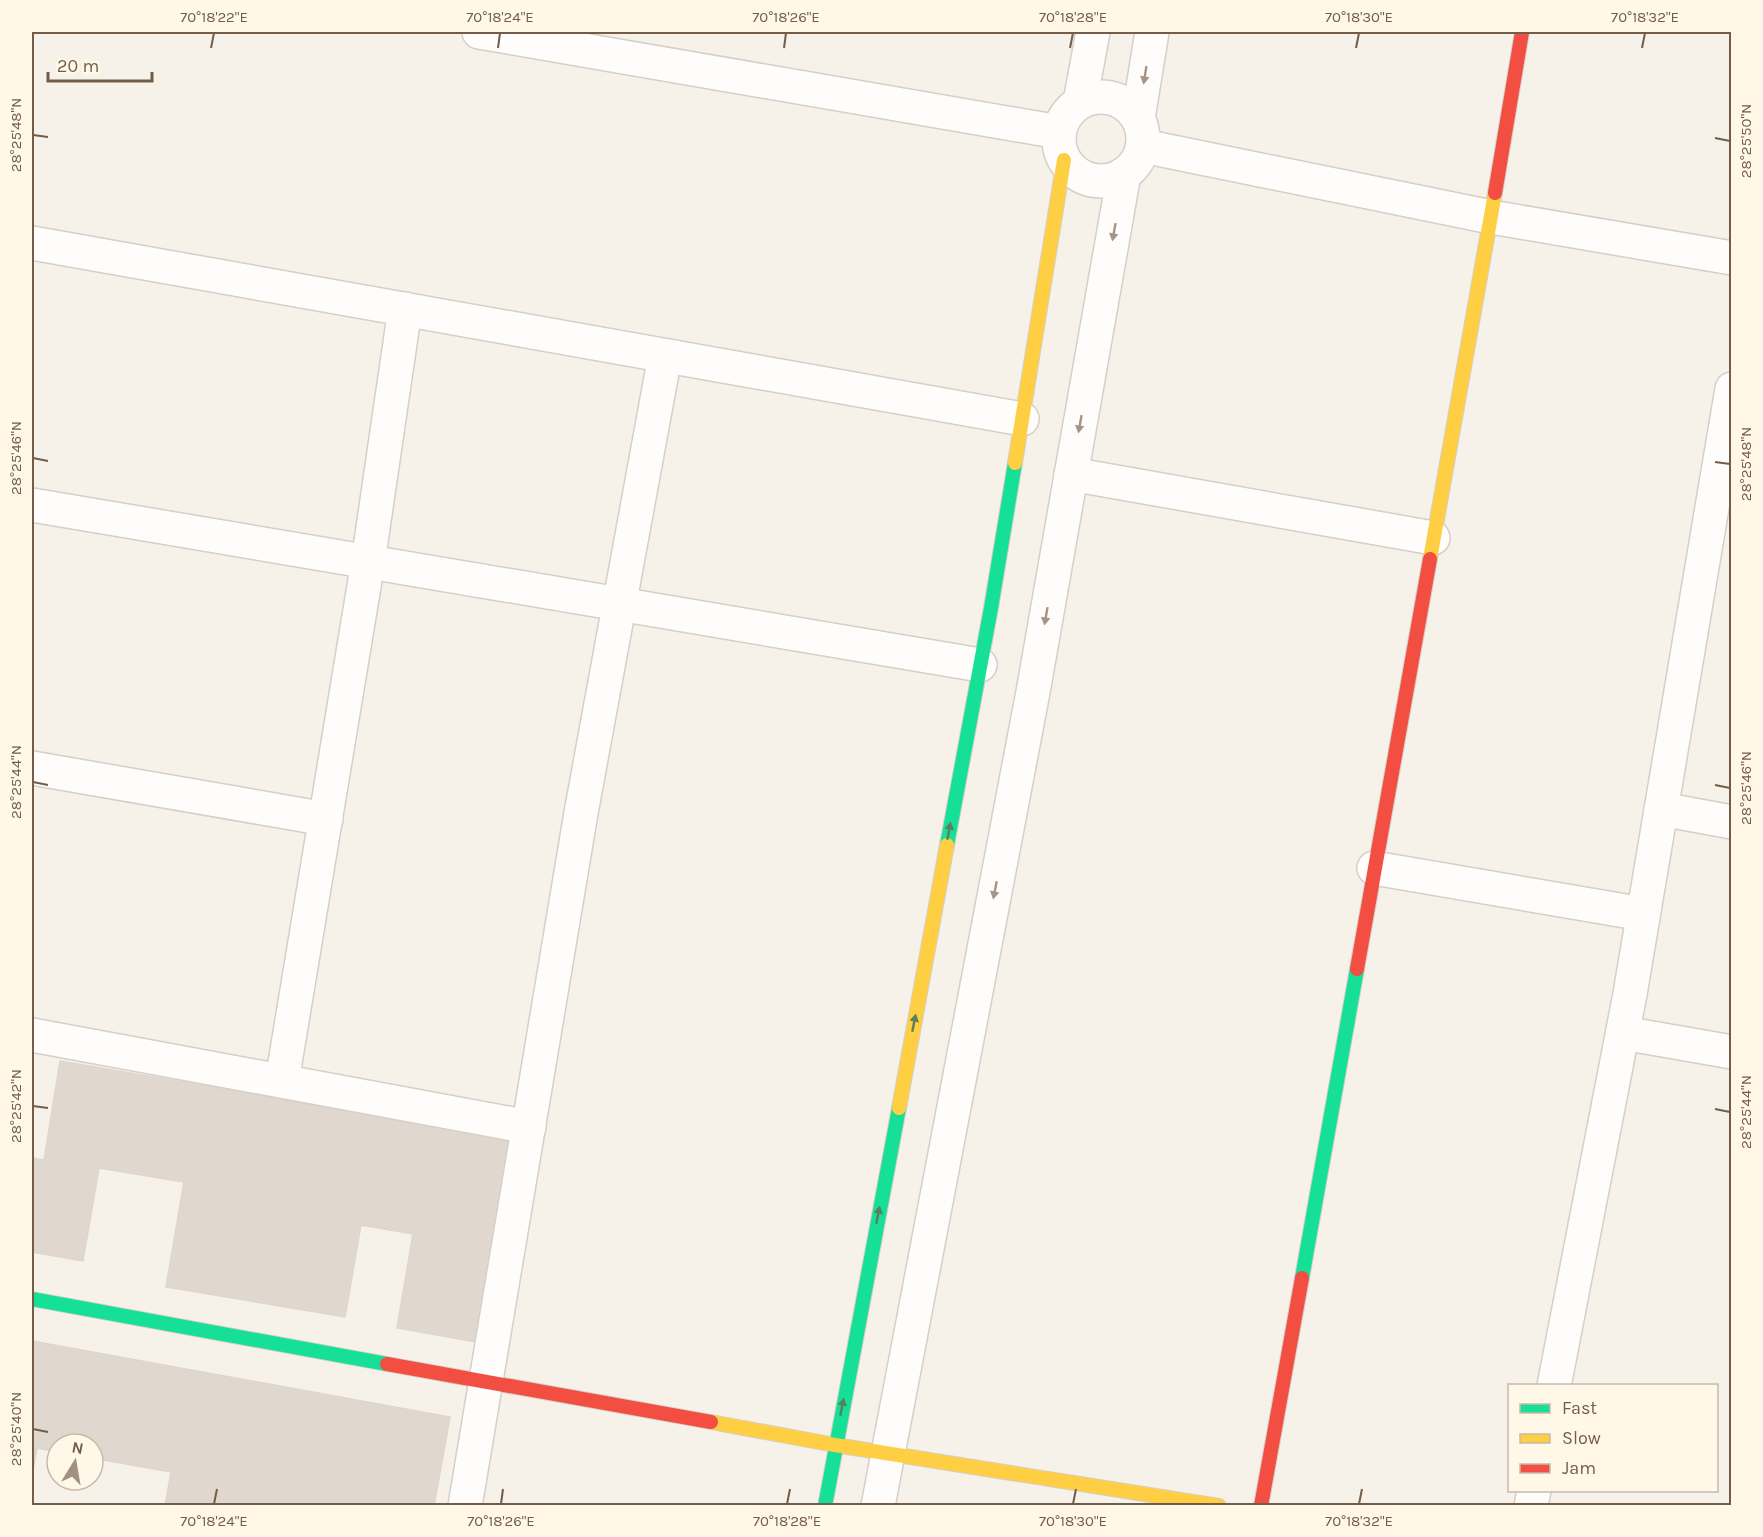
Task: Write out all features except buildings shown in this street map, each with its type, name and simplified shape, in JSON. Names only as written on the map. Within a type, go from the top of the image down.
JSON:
[{"type":"street","points":[[479,32],[1062,146]]},
{"type":"street","points":[[1080,102],[1093,32]]},
{"type":"street","points":[[1062,146],[1074,171],[1086,179],[1101,182],[1124,174],[1139,160],[1152,32]]},
{"type":"street","points":[[1261,1506],[1522,32]]},
{"type":"street","points":[[825,1506],[980,665],[1022,419],[1066,114],[1080,102],[1092,97],[1105,96],[1128,106],[1141,132],[1491,217],[1731,258]]},
{"type":"street","points":[[878,1506],[1033,692],[1124,174]]},
{"type":"street","points":[[32,243],[1022,419]]},
{"type":"street","points":[[282,1081],[368,562],[405,309]]},
{"type":"street","points":[[465,1506],[581,813],[665,356]]},
{"type":"street","points":[[1554,1384],[1623,1033],[1661,809],[1719,534],[1731,389]]},
{"type":"street","points":[[1071,474],[1433,538]]},
{"type":"street","points":[[32,505],[980,665]]},
{"type":"street","points":[[32,768],[326,819]]},
{"type":"street","points":[[1661,809],[1731,822]]},
{"type":"street","points":[[1374,868],[1643,914]]},
{"type":"street","points":[[1623,1033],[1731,1052]]},
{"type":"street","points":[[32,1035],[529,1127]]},
{"type":"street","points":[[32,1299],[835,1445],[1219,1506]]},
{"type":"traffic: fast","points":[[947,845],[1015,463]]},
{"type":"traffic: fast","points":[[1302,1278],[1357,969]]},
{"type":"traffic: fast","points":[[825,1506],[899,1108]]},
{"type":"traffic: fast","points":[[32,1299],[387,1364]]},
{"type":"traffic: slow","points":[[1015,463],[1064,160]]},
{"type":"traffic: slow","points":[[1430,559],[1495,193]]},
{"type":"traffic: slow","points":[[899,1108],[947,845]]},
{"type":"traffic: slow","points":[[711,1422],[835,1445],[1219,1506]]},
{"type":"traffic: jam","points":[[1495,193],[1522,32]]},
{"type":"traffic: jam","points":[[1357,969],[1430,559]]},
{"type":"traffic: jam","points":[[1261,1506],[1302,1278]]},
{"type":"traffic: jam","points":[[387,1364],[711,1422]]}]
